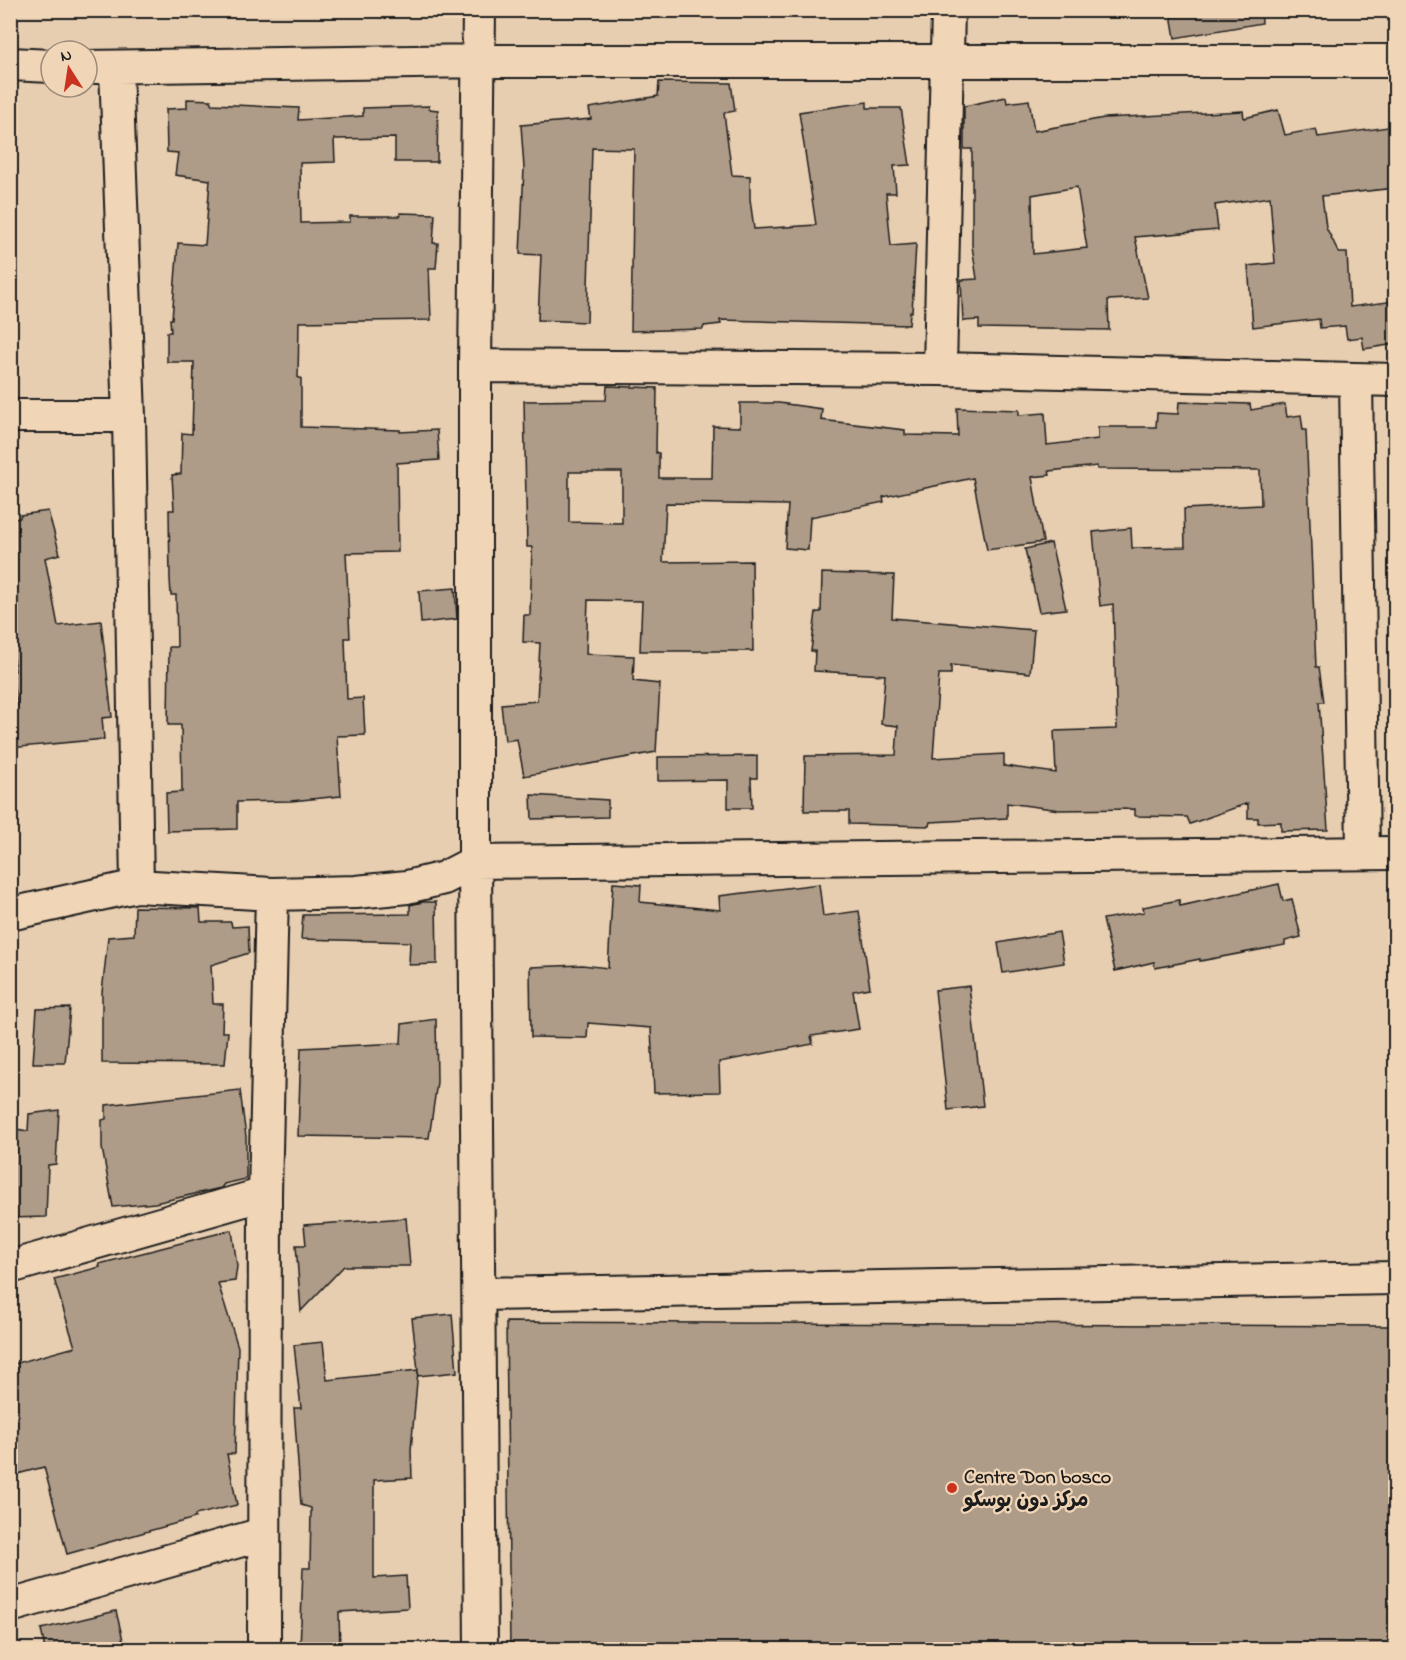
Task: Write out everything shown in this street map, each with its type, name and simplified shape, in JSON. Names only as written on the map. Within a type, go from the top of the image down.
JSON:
[{"type":"street","points":[[478,10],[480,61],[475,366],[475,862],[481,1650]]},
{"type":"street","points":[[940,369],[948,10]]},
{"type":"street","points":[[137,886],[129,416],[102,67],[480,61],[1395,61]]},
{"type":"street","points":[[10,64],[39,65]]},
{"type":"street","points":[[475,366],[940,369],[1395,380]]},
{"type":"street","points":[[1356,380],[1363,854]]},
{"type":"street","points":[[10,416],[129,416]]},
{"type":"street","points":[[10,914],[137,886],[272,894],[356,892],[407,887],[444,878],[475,862],[1395,854]]},
{"type":"street","points":[[264,1650],[265,1194],[272,894]]},
{"type":"street","points":[[10,1267],[265,1194]]},
{"type":"street","points":[[480,1294],[1395,1278]]},
{"type":"street","points":[[10,1606],[263,1534]]},
{"type":"building","points":[[1193,10],[1261,10],[1262,23],[1175,38],[1171,14]]},
{"type":"building","points":[[659,82],[731,83],[735,111],[724,113],[732,175],[750,176],[754,229],[816,225],[799,112],[867,102],[867,108],[901,108],[910,165],[894,166],[896,193],[886,193],[891,246],[916,244],[912,312],[910,312],[909,325],[720,320],[721,324],[704,326],[703,329],[631,331],[634,149],[592,148],[587,322],[538,320],[541,255],[520,254],[524,168],[521,125],[591,119],[589,108],[658,96]]},
{"type":"building","points":[[1006,97],[1007,103],[1029,100],[1034,131],[1104,118],[1243,111],[1244,118],[1278,110],[1285,135],[1316,129],[1318,137],[1395,126],[1395,188],[1322,196],[1326,227],[1339,253],[1347,253],[1350,307],[1395,301],[1395,344],[1364,349],[1362,337],[1347,339],[1345,326],[1320,328],[1319,319],[1253,327],[1248,266],[1275,263],[1270,197],[1215,205],[1218,230],[1135,237],[1148,298],[1108,300],[1109,330],[979,328],[979,320],[963,321],[961,280],[977,279],[972,246],[972,149],[964,149],[964,106]],"holes":[[[1077,187],[1087,248],[1033,254],[1032,195]]]},
{"type":"building","points":[[187,99],[211,100],[211,104],[299,108],[298,120],[363,116],[363,108],[429,106],[429,109],[438,110],[437,162],[395,162],[395,138],[334,139],[335,162],[300,163],[301,223],[350,222],[350,216],[400,216],[400,213],[435,214],[433,243],[438,243],[436,268],[429,268],[431,320],[299,322],[298,378],[301,378],[301,427],[400,430],[400,432],[437,430],[439,460],[397,463],[398,552],[346,553],[350,638],[345,638],[347,699],[363,698],[365,735],[337,736],[341,796],[291,801],[237,802],[237,829],[167,831],[166,793],[182,792],[181,725],[168,725],[169,647],[177,647],[176,595],[171,595],[170,579],[169,510],[174,510],[172,475],[181,474],[182,433],[192,434],[194,362],[167,362],[167,332],[171,332],[170,319],[172,319],[178,243],[205,245],[210,180],[175,175],[178,153],[167,152],[166,109],[187,108]]},
{"type":"building","points":[[607,386],[657,388],[656,453],[659,453],[659,478],[712,478],[713,426],[740,427],[740,403],[779,403],[822,409],[821,420],[905,430],[905,435],[958,436],[957,408],[1019,410],[1019,415],[1045,413],[1047,445],[1098,439],[1098,427],[1156,427],[1157,413],[1178,414],[1179,402],[1250,404],[1251,410],[1285,404],[1287,417],[1301,415],[1303,430],[1306,430],[1316,667],[1319,667],[1324,702],[1319,702],[1328,830],[1281,831],[1281,822],[1258,823],[1258,818],[1248,818],[1248,803],[1190,824],[1187,817],[1135,816],[1135,809],[1060,810],[1007,803],[1007,818],[930,822],[929,826],[849,824],[849,811],[804,811],[805,756],[896,755],[898,726],[881,724],[885,675],[814,671],[815,651],[811,651],[816,612],[821,612],[822,573],[894,575],[892,618],[1034,630],[1030,673],[951,665],[951,674],[939,674],[933,758],[1004,754],[1004,766],[1056,773],[1054,731],[1117,729],[1113,604],[1100,606],[1093,532],[1131,528],[1132,548],[1185,547],[1184,509],[1261,505],[1260,470],[1097,469],[1097,466],[1049,471],[1050,475],[1032,477],[1043,542],[987,550],[973,478],[883,497],[884,502],[810,517],[808,550],[785,548],[788,505],[666,503],[663,562],[752,561],[753,651],[640,651],[642,601],[588,600],[586,654],[634,656],[633,681],[660,684],[656,752],[524,776],[517,739],[505,741],[501,704],[537,701],[540,643],[523,642],[524,615],[530,615],[532,547],[527,547],[524,401],[606,400]],"holes":[[[569,472],[622,472],[622,523],[569,522]]]},
{"type":"building","points":[[48,511],[60,554],[45,558],[58,626],[101,621],[112,717],[102,718],[104,739],[10,748],[10,706],[17,705],[11,671],[15,671],[10,638],[10,520],[20,518],[20,515]]},
{"type":"building","points":[[1051,543],[1066,609],[1039,612],[1025,549]]},
{"type":"building","points":[[455,588],[457,619],[421,623],[419,591]]},
{"type":"building","points":[[757,756],[757,778],[751,778],[752,808],[728,808],[728,780],[658,781],[658,757]]},
{"type":"building","points":[[531,795],[608,800],[608,817],[532,819]]},
{"type":"building","points":[[613,883],[641,885],[640,902],[720,910],[719,896],[819,884],[823,916],[859,911],[870,988],[853,991],[859,1029],[811,1036],[813,1044],[719,1062],[720,1092],[654,1093],[651,1028],[588,1023],[587,1038],[531,1037],[530,967],[582,965],[608,968]]},
{"type":"building","points":[[1279,884],[1283,901],[1292,899],[1301,937],[1285,941],[1285,945],[1200,961],[1200,959],[1155,968],[1154,962],[1115,971],[1103,919],[1144,912],[1143,907],[1179,900],[1180,906]]},
{"type":"building","points":[[436,902],[437,964],[409,965],[410,942],[301,939],[303,915],[410,914],[410,905]]},
{"type":"building","points":[[135,907],[200,908],[201,922],[231,922],[232,927],[248,926],[249,953],[211,965],[213,1004],[223,1004],[222,1032],[228,1032],[225,1064],[102,1063],[102,993],[108,937],[134,935]]},
{"type":"building","points":[[1059,932],[1064,963],[1003,973],[998,943]]},
{"type":"building","points":[[969,986],[983,1106],[948,1110],[935,990]]},
{"type":"building","points":[[70,1008],[65,1063],[33,1063],[37,1009]]},
{"type":"building","points":[[436,1019],[437,1082],[429,1138],[298,1136],[301,1048],[401,1043],[402,1024]]},
{"type":"building","points":[[240,1090],[246,1137],[246,1179],[224,1184],[221,1188],[155,1203],[113,1207],[102,1148],[102,1120],[106,1119],[106,1105]]},
{"type":"building","points":[[59,1110],[56,1164],[48,1165],[46,1217],[10,1218],[10,1128],[28,1131],[29,1114]]},
{"type":"building","points":[[406,1218],[410,1266],[344,1266],[301,1311],[296,1245],[306,1245],[304,1225]]},
{"type":"building","points":[[232,1230],[237,1266],[235,1281],[218,1283],[238,1347],[235,1454],[227,1454],[237,1505],[195,1515],[195,1518],[67,1554],[44,1467],[10,1476],[10,1365],[75,1347],[54,1279],[100,1267],[99,1264]]},
{"type":"building","points":[[452,1314],[457,1372],[418,1376],[412,1318]]},
{"type":"building","name":"Centre Don bosco مركز دون بوسكو","points":[[506,1322],[1395,1326],[1395,1650],[510,1650]]},
{"type":"building","points":[[323,1342],[327,1380],[418,1370],[411,1450],[412,1478],[374,1480],[374,1578],[406,1576],[408,1608],[339,1612],[340,1650],[300,1650],[303,1568],[310,1568],[311,1508],[301,1505],[294,1408],[301,1408],[294,1345]]},
{"type":"building","points":[[116,1611],[123,1640],[85,1650],[45,1650],[41,1629]]},
{"type":"place","name":"Centre Don bosco مركز دون بوسكو","points":[[952,1488]]}]
